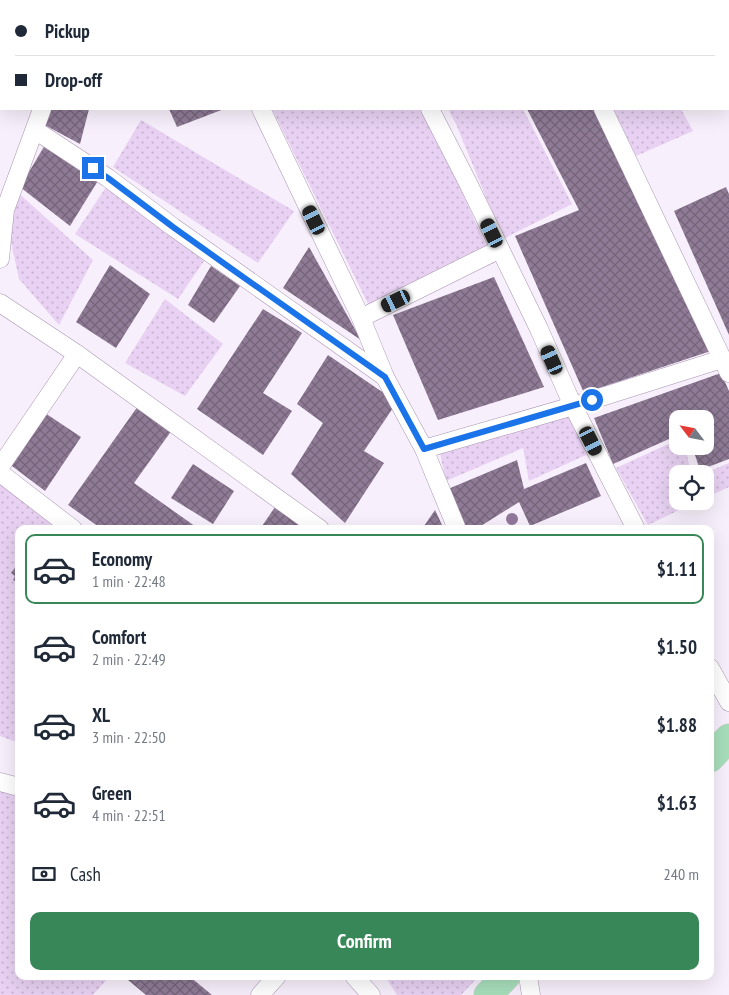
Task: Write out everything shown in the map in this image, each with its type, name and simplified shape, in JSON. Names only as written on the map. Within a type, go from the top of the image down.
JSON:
[{"type":"highway","points":[[714,754],[729,738]]},
{"type":"highway","points":[[488,995],[502,980]]},
{"type":"street","points":[[0,259],[3,208],[42,110]]},
{"type":"street","points":[[261,110],[361,318],[385,377],[424,449],[454,525]]},
{"type":"street","points":[[431,110],[539,330],[573,406],[634,525]]},
{"type":"street","points":[[424,449],[573,406],[726,366],[603,110]]},
{"type":"street","points":[[35,130],[108,178],[173,227],[385,377]]},
{"type":"street","points":[[361,318],[500,249]]},
{"type":"street","points":[[0,291],[0,303],[77,354],[314,525]]},
{"type":"street","points":[[0,467],[77,354]]},
{"type":"street","points":[[0,473],[68,525]]},
{"type":"street","points":[[714,675],[729,702]]},
{"type":"street","points":[[0,782],[15,786]]},
{"type":"street","points":[[260,995],[273,980]]},
{"type":"street","points":[[358,980],[371,995]]},
{"type":"street","points":[[529,980],[531,995]]},
{"type":"shaded area","points":[[272,110],[424,110],[494,263],[374,316]]},
{"type":"shaded area","points":[[449,110],[524,110],[572,204],[503,239]]},
{"type":"shaded area","points":[[613,110],[682,110],[693,131],[636,156]]},
{"type":"shaded area","points":[[141,120],[294,211],[258,263],[113,167]]},
{"type":"shaded area","points":[[112,178],[215,245],[178,299],[75,234]]},
{"type":"shaded area","points":[[15,190],[93,260],[59,325],[19,279],[8,228]]},
{"type":"shaded area","points":[[165,299],[223,344],[185,396],[125,363]]},
{"type":"shaded area","points":[[573,414],[586,455],[529,481],[523,448],[446,481],[439,449]]},
{"type":"shaded area","points":[[669,444],[669,455],[687,455],[689,465],[669,465],[669,510],[679,510],[648,525],[616,468]]},
{"type":"shaded area","points":[[729,463],[729,487],[714,494],[714,469]]},
{"type":"shaded area","points":[[0,476],[60,525],[15,525],[15,742],[0,736]]},
{"type":"shaded area","points":[[0,785],[15,790],[15,980],[106,980],[93,995],[0,995]]},
{"type":"shaded area","points":[[388,980],[475,980],[461,995],[397,995]]},
{"type":"building","points":[[44,110],[89,110],[80,144],[39,122]]},
{"type":"building","points":[[169,110],[221,110],[177,127]]},
{"type":"building","points":[[528,110],[595,110],[714,350],[584,393],[515,236],[579,210]]},
{"type":"building","points":[[45,145],[99,179],[70,226],[20,187]]},
{"type":"building","points":[[726,187],[729,194],[729,335],[674,211]]},
{"type":"building","points":[[309,247],[361,340],[283,288]]},
{"type":"building","points":[[110,265],[150,294],[116,348],[76,322]]},
{"type":"building","points":[[211,266],[240,286],[214,323],[188,305]]},
{"type":"building","points":[[494,277],[544,387],[438,420],[393,315]]},
{"type":"building","points":[[263,309],[302,333],[263,393],[292,411],[263,455],[197,409]]},
{"type":"building","points":[[328,355],[397,402],[364,451],[384,463],[345,523],[291,474],[323,423],[297,404]]},
{"type":"building","points":[[721,373],[729,391],[729,459],[713,465],[698,465],[695,455],[714,455],[714,410],[669,410],[669,439],[613,464],[594,418]]},
{"type":"building","points":[[138,406],[172,430],[134,483],[193,525],[96,525],[68,505]]},
{"type":"building","points":[[45,413],[81,437],[45,491],[8,463]]},
{"type":"building","points":[[517,460],[524,489],[586,463],[601,496],[532,525],[530,525],[519,502],[482,525],[463,525],[448,489]]},
{"type":"building","points":[[193,464],[234,491],[213,524],[171,498]]},
{"type":"building","points":[[275,507],[301,525],[263,525]]},
{"type":"building","points":[[435,510],[442,525],[425,525]]},
{"type":"building","points":[[15,568],[15,576],[11,573]]},
{"type":"building","points":[[128,980],[194,980],[212,995],[146,995]]},
{"type":"route","points":[[93,168],[385,377],[424,449],[592,400]]}]
